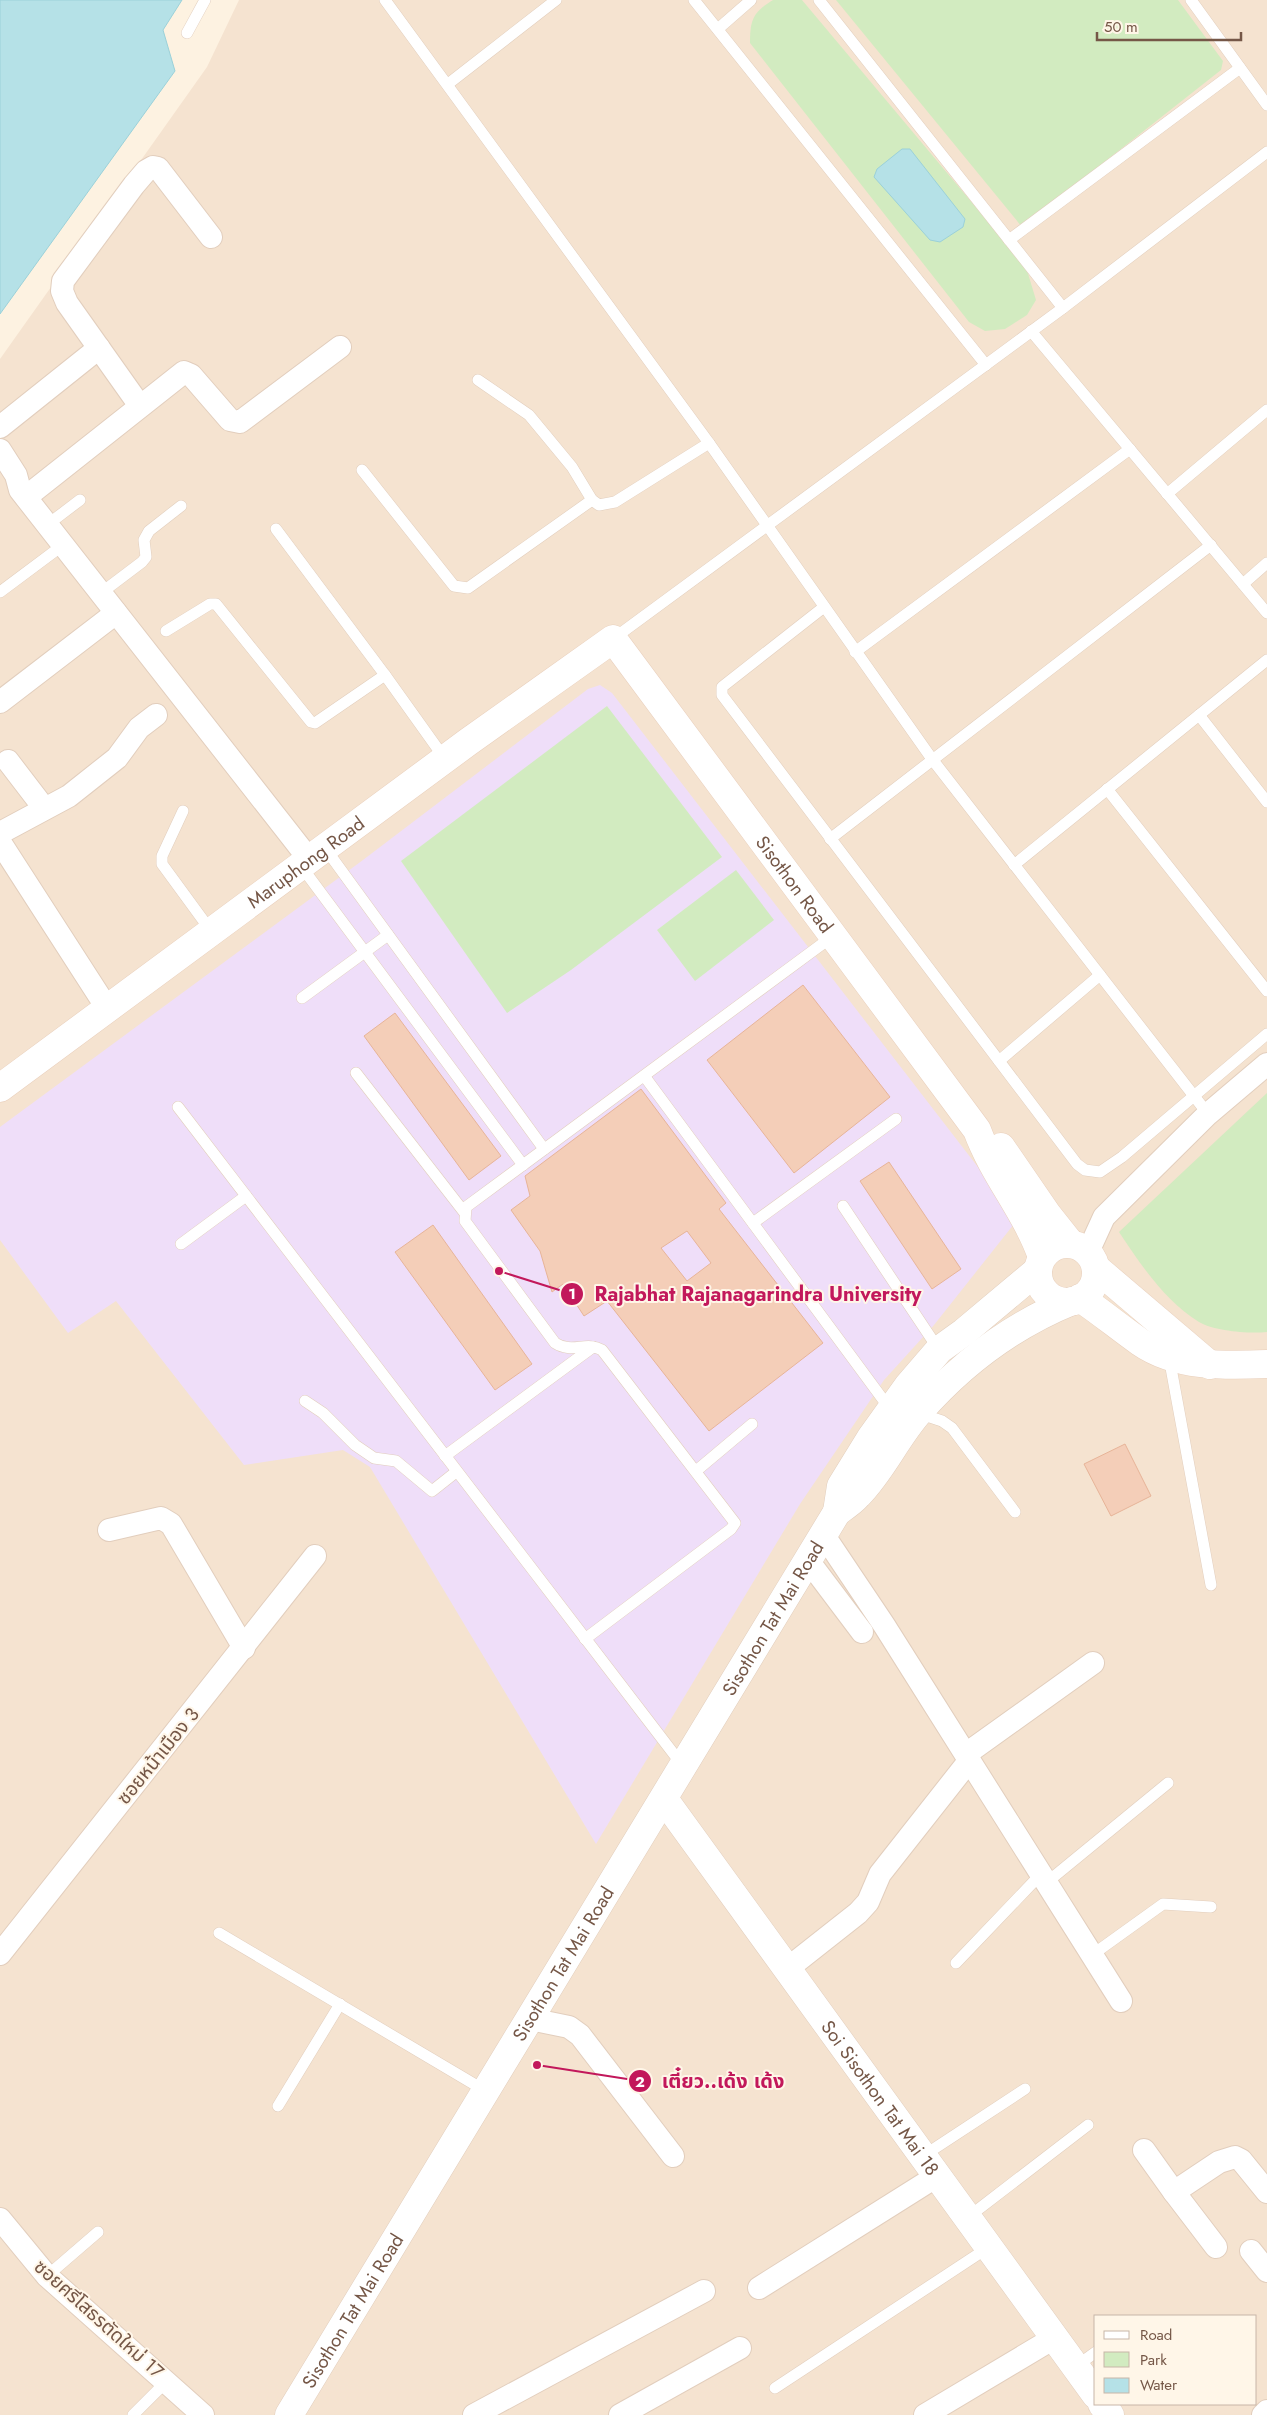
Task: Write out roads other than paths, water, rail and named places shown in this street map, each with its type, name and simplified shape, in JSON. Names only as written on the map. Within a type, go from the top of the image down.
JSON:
[{"type":"street","points":[[140,406],[67,303],[62,291],[63,281],[146,171],[154,167],[158,168],[212,237]]},
{"type":"street","points":[[26,498],[184,372],[191,375],[230,420],[240,422],[340,347]]},
{"type":"street","points":[[0,427],[99,348]]},
{"type":"street","points":[[0,450],[16,474],[20,490],[26,498],[312,857]]},
{"type":"street","points":[[0,702],[116,613]]},
{"type":"street","name":"Maruphong Road","points":[[0,1088],[445,759],[613,639]]},
{"type":"street","name":"Sisothon Road","points":[[613,639],[977,1130],[986,1157],[1033,1233],[1040,1263]]},
{"type":"street","points":[[0,833],[44,808],[70,796],[117,758],[139,728],[156,715]]},
{"type":"street","points":[[8,761],[44,808]]},
{"type":"street","points":[[0,842],[107,1008]]},
{"type":"street","points":[[1085,1254],[1054,1246],[1040,1263],[1039,1281],[1043,1290],[1051,1298],[1061,1301],[1076,1300],[1093,1286],[1085,1254],[1104,1216],[1208,1114],[1267,1064]]},
{"type":"street","name":"Sisothon Road","points":[[977,1130],[1000,1146],[1047,1214],[1085,1254],[1210,1365]]},
{"type":"street","name":"Sisothon Tat Mai Road","points":[[830,1523],[842,1486],[891,1410],[939,1350],[964,1332],[1040,1263]]},
{"type":"street","points":[[1076,1300],[1141,1343],[1169,1357],[1210,1365],[1267,1364]]},
{"type":"street","name":"Sisothon Tat Mai Road","points":[[289,2415],[484,2090],[530,2019],[830,1523],[858,1495],[918,1413],[960,1371],[1001,1338],[1041,1314],[1076,1300]]},
{"type":"street","points":[[109,1530],[161,1518],[171,1524],[244,1648]]},
{"type":"street","points":[[830,1523],[967,1757],[1121,2001]]},
{"type":"street","name":"ซอยหน้าเมือง 3","points":[[0,1954],[316,1556]]},
{"type":"street","points":[[807,1560],[862,1632]]},
{"type":"street","points":[[787,1969],[858,1913],[868,1902],[880,1874],[967,1757],[1092,1663]]},
{"type":"street","name":"Soi Sisothon Tat Mai 18","points":[[664,1799],[1054,2338],[1085,2359],[1094,2388]]},
{"type":"street","points":[[530,2019],[569,2027],[580,2035],[673,2156]]},
{"type":"street","points":[[1144,2150],[1216,2247]]},
{"type":"street","points":[[1174,2192],[1219,2162],[1234,2157],[1241,2160],[1267,2192]]},
{"type":"street","points":[[759,2288],[930,2166]]},
{"type":"street","name":"ซอยศรีโสธรตัดใหม่ 17","points":[[0,2219],[47,2276],[203,2415]]},
{"type":"street","points":[[1251,2251],[1267,2271]]},
{"type":"street","points":[[474,2415],[704,2291]]},
{"type":"street","points":[[925,2415],[1054,2338]]},
{"type":"street","points":[[620,2415],[740,2348]]},
{"type":"street","points":[[1263,2415],[1267,2412]]},
{"type":"lane","points":[[187,33],[205,0]]},
{"type":"lane","points":[[385,0],[709,443],[932,759],[1208,1114]]},
{"type":"lane","points":[[448,84],[556,0]]},
{"type":"lane","points":[[694,0],[719,28],[986,365]]},
{"type":"lane","points":[[719,28],[751,0]]},
{"type":"lane","points":[[819,0],[1063,308]]},
{"type":"lane","points":[[1191,0],[1267,105]]},
{"type":"lane","points":[[1009,240],[1240,68]]},
{"type":"lane","points":[[613,639],[1063,308],[1267,152]]},
{"type":"lane","points":[[1032,331],[1267,613]]},
{"type":"lane","points":[[478,380],[529,415],[572,466],[592,500],[599,505],[616,502],[709,443]]},
{"type":"lane","points":[[1167,494],[1267,410]]},
{"type":"lane","points":[[855,652],[1130,449]]},
{"type":"lane","points":[[362,470],[454,586],[460,588],[468,588],[592,500]]},
{"type":"lane","points":[[48,525],[80,500]]},
{"type":"lane","points":[[101,593],[146,557],[144,540],[148,531],[181,506]]},
{"type":"lane","points":[[276,529],[445,759]]},
{"type":"lane","points":[[0,592],[63,545]]},
{"type":"lane","points":[[830,839],[1211,546]]},
{"type":"lane","points":[[1243,584],[1267,563]]},
{"type":"lane","points":[[166,631],[210,604],[216,604],[310,722],[315,724],[385,675]]},
{"type":"lane","points":[[824,607],[722,687],[722,695],[1077,1164],[1093,1172],[1100,1172],[1122,1156],[1267,1034]]},
{"type":"lane","points":[[1014,865],[1267,660]]},
{"type":"lane","points":[[1199,715],[1267,802]]},
{"type":"lane","points":[[1107,789],[1267,991]]},
{"type":"lane","points":[[183,811],[162,856],[162,864],[211,931]]},
{"type":"lane","points":[[312,857],[388,934],[544,1149]]},
{"type":"lane","points":[[312,857],[365,952],[523,1165]]},
{"type":"lane","points":[[302,998],[388,934]]},
{"type":"lane","points":[[585,1639],[731,1529],[734,1523],[602,1350],[594,1346],[571,1349],[555,1343],[464,1221],[464,1212],[466,1207],[645,1077],[833,936]]},
{"type":"lane","points":[[999,1060],[1100,975]]},
{"type":"lane","points":[[356,1073],[464,1212]]},
{"type":"lane","points":[[645,1077],[891,1410]]},
{"type":"lane","points":[[178,1107],[683,1766]]},
{"type":"lane","points":[[753,1224],[896,1120]]},
{"type":"lane","points":[[181,1244],[246,1196]]},
{"type":"lane","points":[[843,1206],[939,1350]]},
{"type":"lane","points":[[445,1456],[594,1346]]},
{"type":"lane","points":[[1169,1357],[1211,1585]]},
{"type":"lane","points":[[306,1401],[323,1413],[354,1445],[374,1458],[396,1461],[432,1491],[456,1472]]},
{"type":"lane","points":[[918,1413],[942,1421],[952,1428],[1015,1512]]},
{"type":"lane","points":[[696,1471],[752,1424]]},
{"type":"lane","points":[[956,1963],[1044,1879],[1168,1783]]},
{"type":"lane","points":[[1092,1955],[1163,1904],[1211,1907]]},
{"type":"lane","points":[[220,1933],[484,2090]]},
{"type":"lane","points":[[278,2106],[340,2004]]},
{"type":"lane","points":[[930,2166],[1025,2089]]},
{"type":"lane","points":[[967,2218],[1088,2125]]},
{"type":"lane","points":[[47,2276],[98,2232]]},
{"type":"lane","points":[[775,2388],[989,2247]]},
{"type":"lane","points":[[133,2415],[167,2381]]},
{"type":"water","points":[[0,0],[182,0],[163,30],[175,71],[0,314]]},
{"type":"water","points":[[902,149],[910,149],[965,219],[963,227],[940,242],[930,240],[874,177],[877,169]]},
{"type":"place","name":"Rajabhat Rajanagarindra University","points":[[499,1271]]},
{"type":"place","name":"เตี๋ยว..เด้ง เด้ง","points":[[537,2065]]}]
